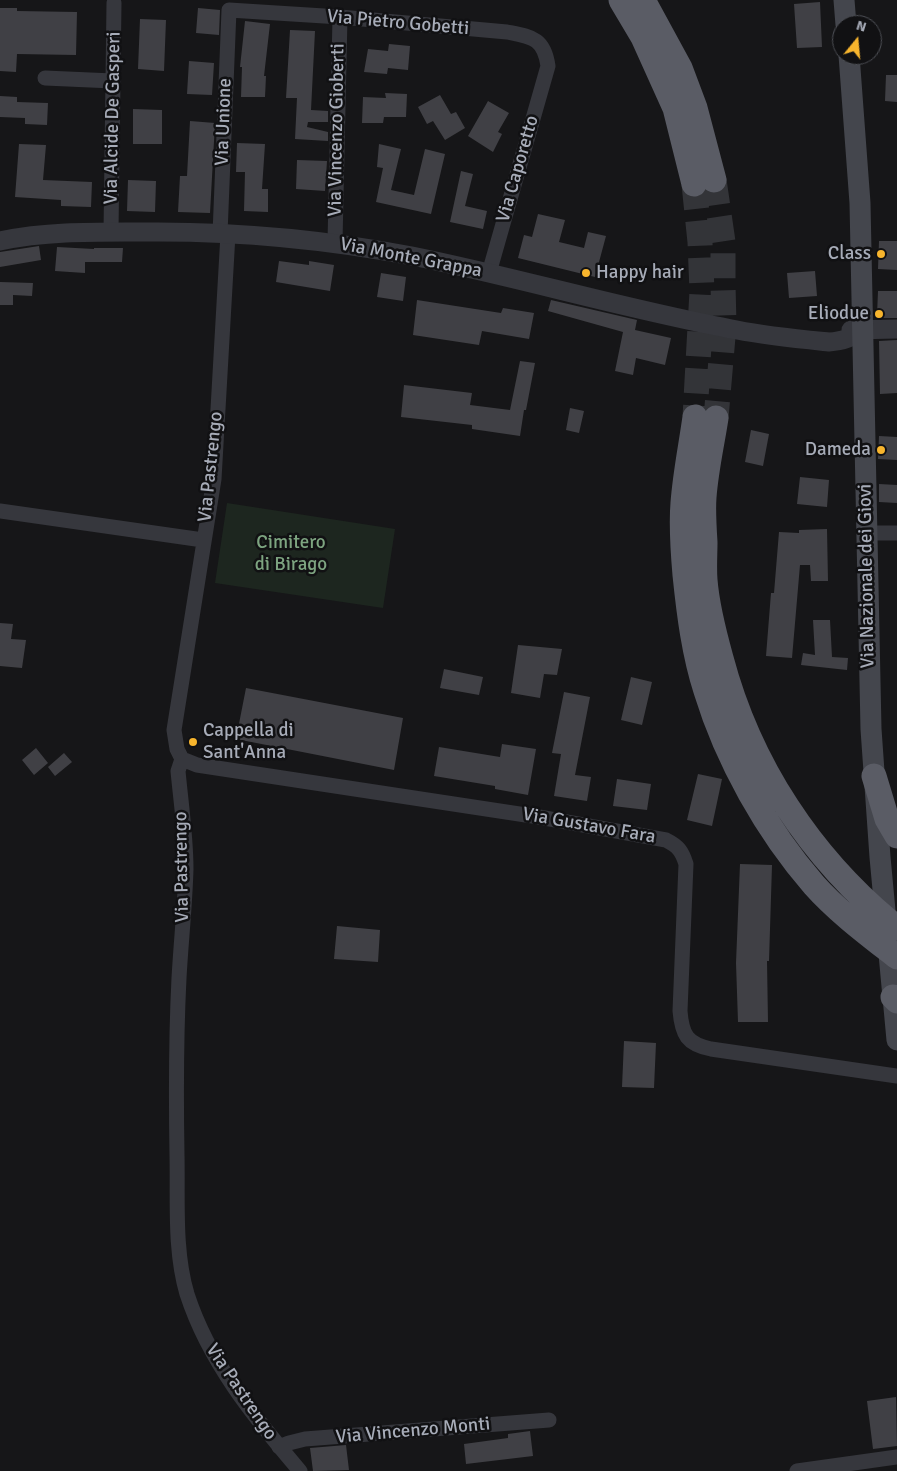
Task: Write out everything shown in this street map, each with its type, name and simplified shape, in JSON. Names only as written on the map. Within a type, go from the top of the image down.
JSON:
[{"type":"highway","points":[[621,0],[643,37],[675,108],[704,182],[695,108],[680,68],[643,0]]},
{"type":"highway","points":[[897,928],[873,909],[841,877],[777,793],[748,738],[729,688],[715,637],[705,581],[704,496],[706,418],[683,504],[683,547],[694,640],[706,690],[723,738],[767,823],[793,859],[815,886],[841,911],[897,957]]},
{"type":"highway","points":[[874,776],[887,819],[897,836]]},
{"type":"main road","points":[[844,0],[845,15]]},
{"type":"main road","name":"Via Nazionale dei Giovi","points":[[850,65],[860,202],[871,729],[880,857],[895,999]]},
{"type":"main road","points":[[895,999],[897,1040]]},
{"type":"street","name":"Via Alcide De Gasperi","points":[[112,232],[114,3]]},
{"type":"street","name":"Via Pietro Gobetti","points":[[229,10],[340,17],[507,32],[527,36],[538,42],[546,52],[548,66]]},
{"type":"street","name":"Via Unione","points":[[224,234],[229,10]]},
{"type":"street","name":"Via Vincenzo Gioberti","points":[[335,242],[340,17]]},
{"type":"street","name":"Via Caporetto","points":[[489,273],[548,66]]},
{"type":"street","points":[[45,78],[113,81]]},
{"type":"street","name":"Via Monte Grappa","points":[[0,241],[47,234],[167,232],[335,242],[412,256],[740,331],[816,340],[838,332],[897,329]]},
{"type":"street","name":"Via Pastrengo","points":[[224,234],[214,479],[174,730],[177,749],[182,759],[178,771],[186,866],[177,1022],[178,1228],[182,1270],[187,1292],[206,1340],[237,1392],[300,1471]]},
{"type":"street","points":[[0,511],[203,540]]},
{"type":"street","points":[[866,533],[897,534]]},
{"type":"street","name":"Via Gustavo Fara","points":[[182,759],[197,764],[539,817],[666,840],[675,844],[682,852],[686,864],[680,1011],[681,1028],[688,1040],[706,1048],[897,1076]]},
{"type":"street","name":"Via Vincenzo Monti","points":[[279,1447],[305,1440],[549,1420]]},
{"type":"street","points":[[797,1471],[897,1457]]},
{"type":"green space","name":"Cimitero di Birago","points":[[227,503],[395,529],[383,608],[215,583]]},
{"type":"building","points":[[820,2],[822,47],[797,48],[794,4]]},
{"type":"building","points":[[0,8],[17,8],[17,11],[77,12],[76,55],[17,54],[16,72],[0,71]]},
{"type":"building","points":[[198,8],[220,10],[219,35],[196,33]]},
{"type":"building","points":[[140,19],[166,20],[164,71],[138,69]]},
{"type":"building","points":[[245,21],[270,24],[264,76],[266,76],[265,97],[241,97],[242,67],[240,67]]},
{"type":"building","points":[[290,30],[315,31],[311,110],[328,111],[328,122],[308,122],[307,127],[328,132],[328,141],[295,139],[297,98],[286,98]]},
{"type":"building","points":[[389,44],[410,46],[408,70],[388,68],[387,74],[364,72],[368,49],[388,51]]},
{"type":"building","points":[[189,61],[214,63],[212,95],[187,94]]},
{"type":"building","points":[[886,75],[897,75],[897,102],[885,101]]},
{"type":"building","points":[[385,93],[407,94],[406,117],[384,117],[383,123],[362,123],[363,97],[386,98]]},
{"type":"building","points":[[440,95],[451,114],[456,112],[465,128],[445,140],[433,121],[427,124],[418,107]]},
{"type":"building","points":[[0,96],[17,97],[17,102],[48,103],[47,125],[25,124],[25,118],[0,117]]},
{"type":"building","points":[[488,101],[509,113],[498,132],[502,134],[493,152],[468,136]]},
{"type":"building","points":[[133,109],[162,110],[162,144],[133,144]]},
{"type":"building","points":[[190,121],[215,123],[210,213],[178,212],[180,176],[187,176]]},
{"type":"building","points":[[237,143],[265,144],[262,189],[268,189],[268,212],[244,211],[245,172],[236,172]]},
{"type":"building","points":[[19,144],[46,145],[43,180],[92,182],[91,207],[61,206],[61,200],[15,197]]},
{"type":"building","points":[[379,144],[401,149],[391,190],[414,195],[425,149],[445,154],[431,214],[376,202],[383,168],[377,167]]},
{"type":"building","points":[[297,160],[327,161],[325,191],[296,189]]},
{"type":"building","points":[[461,171],[473,174],[465,206],[487,211],[483,229],[450,222]]},
{"type":"building","points":[[128,180],[156,181],[155,212],[127,211]]},
{"type":"building","points":[[538,214],[565,220],[559,242],[584,248],[588,232],[606,236],[595,277],[518,258],[524,235],[532,237]]},
{"type":"building","points":[[879,241],[897,241],[897,270],[878,269]]},
{"type":"building","points":[[39,246],[41,260],[0,267],[0,252]]},
{"type":"building","points":[[57,247],[123,248],[122,262],[85,262],[85,273],[55,271]]},
{"type":"building","points":[[279,261],[309,265],[309,261],[334,265],[330,291],[276,282]]},
{"type":"building","points":[[815,271],[817,296],[789,298],[787,273]]},
{"type":"building","points":[[381,273],[406,277],[403,301],[377,297]]},
{"type":"building","points":[[0,282],[33,283],[32,296],[13,295],[13,305],[0,305]]},
{"type":"building","points":[[878,291],[897,291],[897,318],[879,318],[877,315]]},
{"type":"building","points":[[417,300],[501,313],[503,308],[534,313],[529,339],[482,331],[479,345],[413,335]]},
{"type":"building","points":[[551,300],[637,320],[635,330],[671,338],[665,365],[636,358],[633,375],[615,371],[623,332],[548,311]]},
{"type":"building","points":[[897,340],[897,393],[880,394],[879,341]]},
{"type":"building","points":[[520,361],[535,363],[520,436],[472,429],[472,425],[401,417],[404,385],[472,393],[470,405],[510,410]]},
{"type":"building","points":[[570,408],[584,411],[579,433],[566,430]]},
{"type":"building","points":[[751,430],[769,434],[763,466],[745,462]]},
{"type":"building","points":[[879,436],[897,437],[897,460],[878,459]]},
{"type":"building","points":[[800,477],[829,480],[827,507],[797,504]]},
{"type":"building","points":[[879,484],[897,485],[897,503],[879,502]]},
{"type":"building","points":[[827,529],[828,581],[811,581],[810,565],[800,565],[792,658],[766,656],[771,593],[774,593],[779,532],[799,533],[799,530]]},
{"type":"building","points":[[813,620],[830,620],[832,657],[848,658],[847,670],[801,665],[803,653],[815,655]]},
{"type":"building","points":[[0,623],[13,624],[11,639],[26,640],[22,668],[0,666]]},
{"type":"building","points":[[518,645],[562,649],[557,675],[544,674],[540,698],[511,693]]},
{"type":"building","points":[[444,669],[483,677],[479,695],[440,688]]},
{"type":"building","points":[[631,677],[652,682],[642,725],[621,720]]},
{"type":"building","points":[[246,688],[403,718],[394,770],[236,739]]},
{"type":"building","points":[[564,692],[590,697],[575,775],[591,777],[587,801],[554,796],[561,754],[552,753]]},
{"type":"building","points":[[502,744],[536,749],[528,795],[495,789],[495,786],[434,776],[439,747],[500,757]]},
{"type":"building","points":[[36,748],[48,763],[34,775],[22,760]]},
{"type":"building","points":[[64,753],[72,762],[55,776],[48,767]]},
{"type":"building","points":[[698,774],[722,779],[712,826],[687,820]]},
{"type":"building","points":[[617,779],[651,784],[647,810],[613,806]]},
{"type":"building","points":[[740,864],[772,865],[769,961],[767,961],[768,1022],[738,1022],[736,963]]},
{"type":"building","points":[[337,926],[380,930],[378,962],[334,959]]},
{"type":"building","points":[[624,1041],[656,1043],[654,1088],[622,1087]]},
{"type":"building","points":[[896,1397],[897,1446],[873,1449],[867,1401]]},
{"type":"building","points":[[530,1431],[533,1456],[466,1464],[464,1444],[508,1438],[508,1434]]},
{"type":"building","points":[[346,1445],[349,1470],[313,1471],[310,1448]]},
{"type":"tunnel","points":[[714,180],[723,242],[724,325],[716,418]]},
{"type":"tunnel","points":[[694,184],[700,242],[702,291],[695,417]]},
{"type":"place","name":"Class","points":[[881,254]]},
{"type":"place","name":"Happy hair","points":[[586,273]]},
{"type":"place","name":"Eliodue","points":[[879,314]]},
{"type":"place","name":"Dameda","points":[[881,450]]},
{"type":"place","name":"Cappella di Sant'Anna","points":[[193,742]]}]
